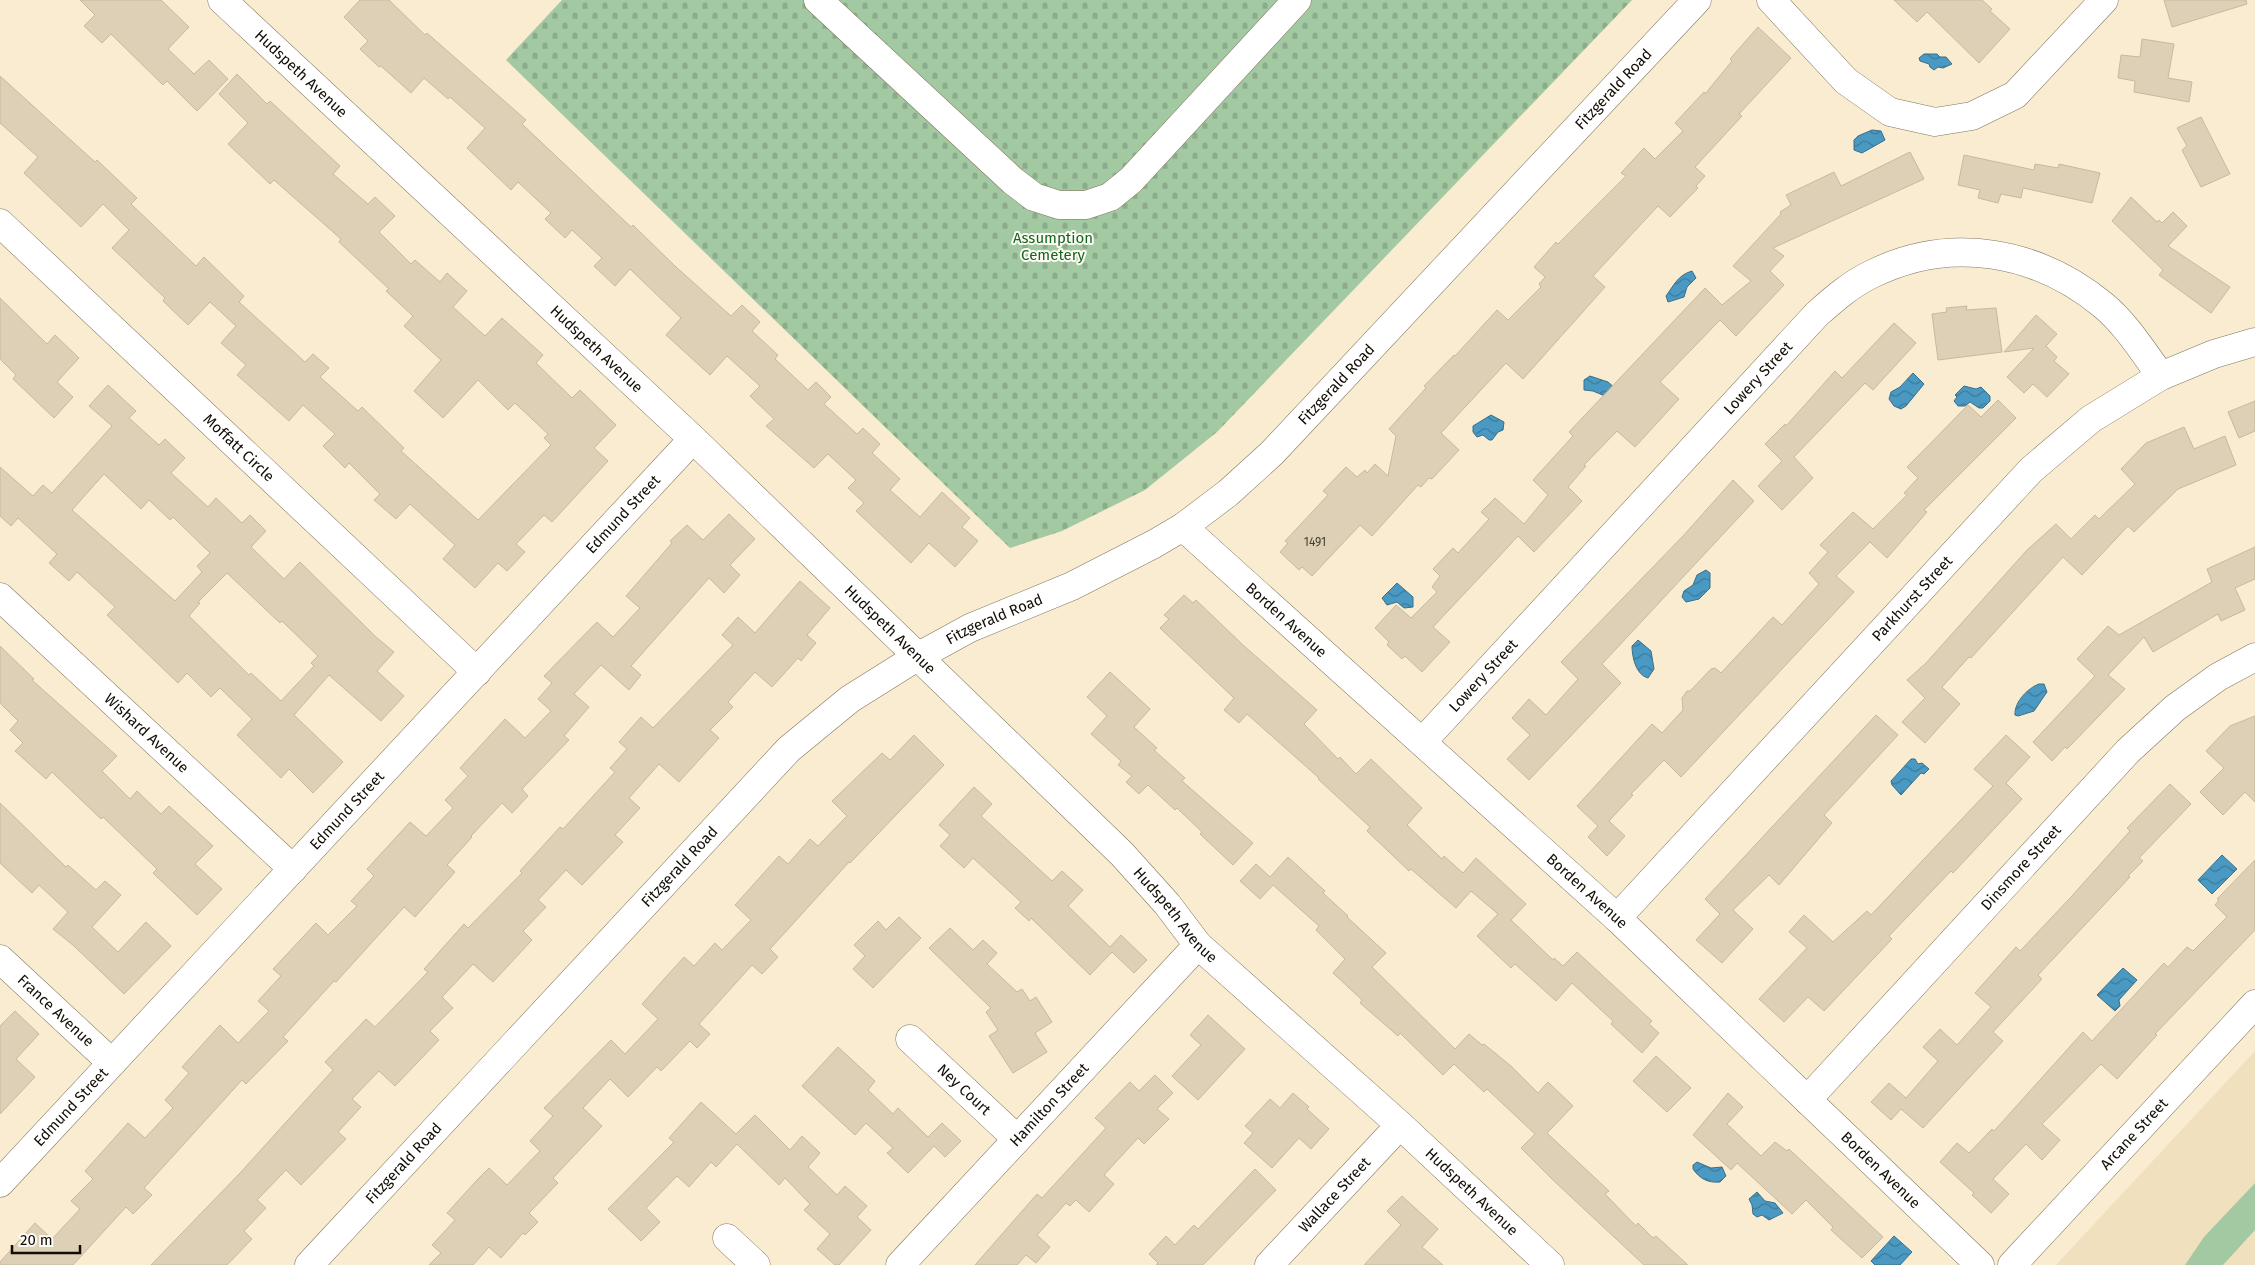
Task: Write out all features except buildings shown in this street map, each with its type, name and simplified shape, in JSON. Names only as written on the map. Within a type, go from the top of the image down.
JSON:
[{"type":"street","name":"Hudspeth Avenue","points":[[222,0],[693,440],[1122,854],[1167,904],[1198,945],[1400,1125],[1550,1265]]},
{"type":"street","points":[[818,0],[1013,180],[1034,197],[1059,205],[1086,205],[1110,196],[1131,180],[1296,0]]},
{"type":"street","name":"Fitzgerald Road","points":[[309,1265],[789,749],[850,699],[917,656],[970,628],[1080,582],[1128,559],[1183,527],[1228,494],[1272,454],[1697,0]]},
{"type":"street","points":[[1771,0],[1846,81],[1890,112],[1935,122],[1972,116],[2015,95],[2104,0]]},
{"type":"street","name":"Moffatt Circle","points":[[0,223],[477,672]]},
{"type":"street","name":"Lowery Street","points":[[1423,741],[1816,314],[1841,293],[1872,274],[1912,259],[1953,252],[1995,254],[2035,264],[2070,281],[2105,306],[2126,329],[2161,376]]},
{"type":"street","name":"Parkhurst Street","points":[[1617,918],[2031,470],[2091,419],[2161,376],[2214,354],[2255,342]]},
{"type":"street","name":"Edmund Street","points":[[0,1183],[693,440]]},
{"type":"street","name":"Borden Avenue","points":[[1183,527],[1423,741],[1617,918],[1980,1265]]},
{"type":"street","name":"Wishard Avenue","points":[[0,597],[293,869]]},
{"type":"street","name":"Dinsmore Street","points":[[1806,1100],[2128,751],[2175,708],[2218,677],[2255,657]]},
{"type":"street","name":"Hamilton Street","points":[[900,1265],[1198,945]]},
{"type":"street","name":"France Avenue","points":[[0,959],[112,1063]]},
{"type":"street","name":"Arcane Street","points":[[2012,1265],[2255,1004]]},
{"type":"street","name":"Ney Court","points":[[910,1039],[1017,1139]]},
{"type":"street","name":"Wallace Street","points":[[1269,1265],[1400,1125]]},
{"type":"street","points":[[727,1238],[756,1265]]},
{"type":"shaded area","points":[[2255,1051],[2255,1265],[2056,1265]]},
{"type":"green space","name":"Assumption Cemetery","points":[[562,0],[1632,0],[1217,432],[1145,490],[1062,531],[1010,548],[506,60]]},
{"type":"green space","points":[[2255,1183],[2255,1230],[2223,1265],[2185,1265],[2204,1237]]},
{"type":"water","points":[[1924,54],[1937,54],[1940,57],[1946,57],[1952,64],[1943,68],[1938,67],[1934,70],[1929,64],[1920,61],[1919,58]]},
{"type":"water","points":[[1872,130],[1881,131],[1885,140],[1862,153],[1854,150],[1854,140],[1858,136]]},
{"type":"water","points":[[1692,271],[1696,278],[1687,287],[1684,297],[1668,302],[1666,296],[1674,284],[1683,275]]},
{"type":"water","points":[[1913,373],[1924,384],[1906,406],[1901,409],[1894,406],[1889,399],[1891,392],[1900,387]]},
{"type":"water","points":[[1590,376],[1608,382],[1616,389],[1605,396],[1593,391],[1584,390],[1584,380]]},
{"type":"water","points":[[1964,386],[1976,389],[1981,387],[1990,396],[1990,401],[1983,408],[1979,408],[1970,402],[1965,406],[1958,406],[1954,401],[1957,397],[1955,395]]},
{"type":"water","points":[[1491,415],[1504,422],[1503,430],[1498,432],[1492,440],[1483,435],[1477,437],[1473,432],[1473,426]]},
{"type":"water","points":[[1706,570],[1710,573],[1710,588],[1699,599],[1686,602],[1682,597],[1684,591],[1693,585],[1697,575]]},
{"type":"water","points":[[1397,583],[1413,597],[1413,607],[1404,608],[1397,602],[1387,605],[1382,598]]},
{"type":"water","points":[[1638,640],[1651,651],[1654,669],[1648,678],[1640,673],[1634,660],[1632,646]]},
{"type":"water","points":[[2039,684],[2044,684],[2047,692],[2034,711],[2018,716],[2015,715],[2019,701],[2030,689]]},
{"type":"water","points":[[1911,759],[1915,759],[1918,764],[1922,763],[1929,769],[1924,774],[1921,773],[1901,795],[1892,785],[1891,781]]},
{"type":"water","points":[[2222,855],[2237,869],[2212,894],[2198,880]]},
{"type":"water","points":[[2123,968],[2137,980],[2119,1000],[2120,1006],[2115,1011],[2097,995]]},
{"type":"water","points":[[1697,1162],[1711,1168],[1722,1167],[1726,1176],[1720,1182],[1705,1180],[1693,1169],[1693,1165]]},
{"type":"water","points":[[1757,1192],[1765,1201],[1775,1203],[1783,1213],[1769,1220],[1762,1215],[1757,1217],[1753,1214],[1749,1199]]},
{"type":"water","points":[[1894,1236],[1912,1252],[1900,1265],[1875,1265],[1871,1261]]}]
